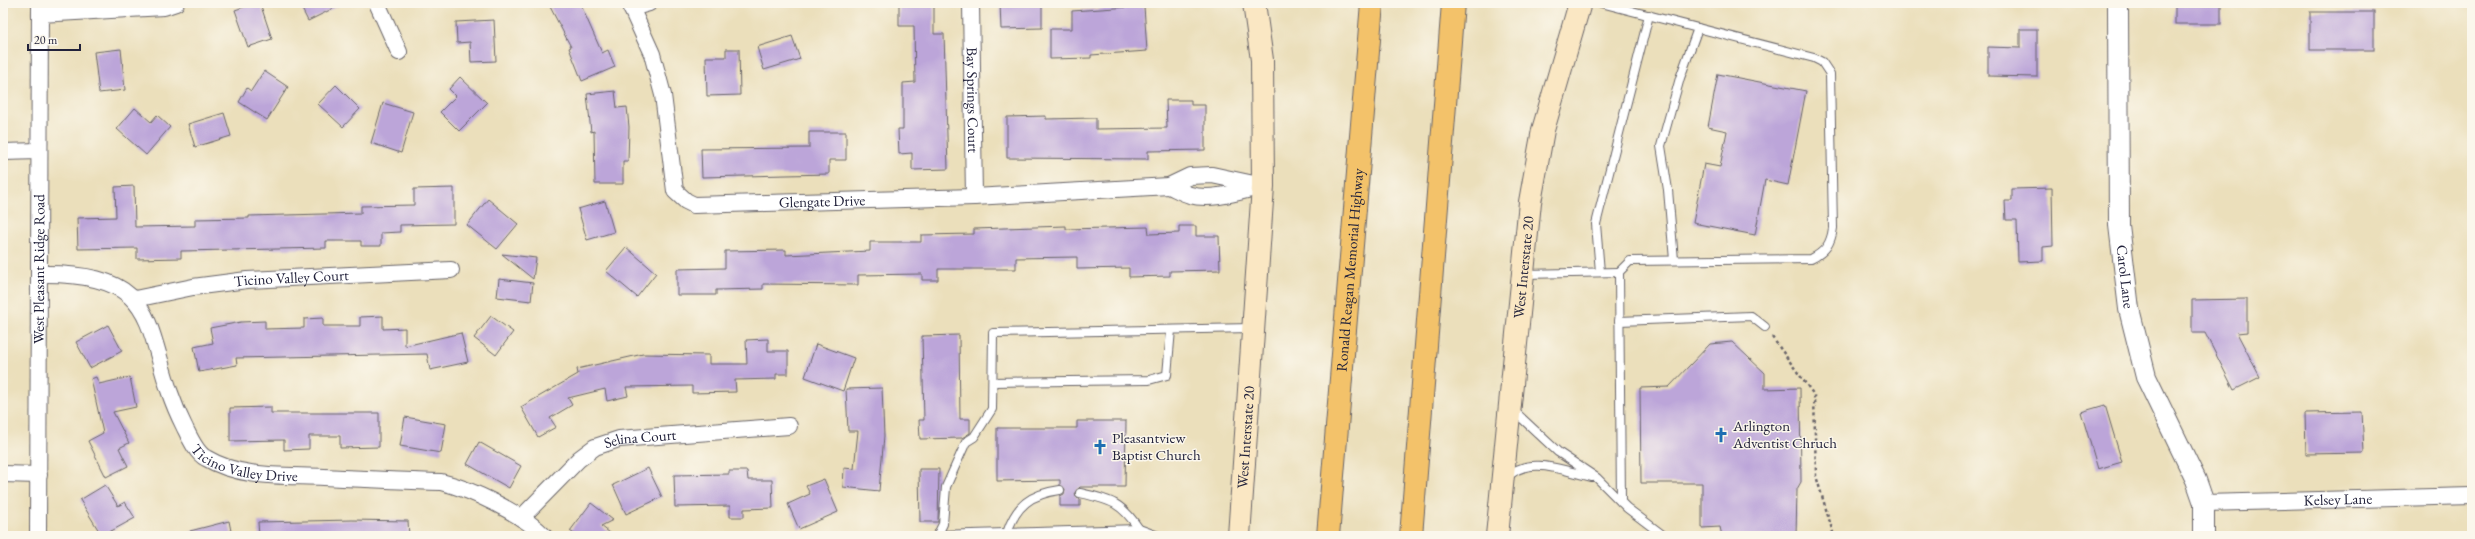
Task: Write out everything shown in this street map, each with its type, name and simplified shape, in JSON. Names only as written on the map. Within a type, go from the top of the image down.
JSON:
[{"type":"highway","name":"Ronald Reagan Memorial Highway","points":[[1328,536],[1372,3]]},
{"type":"highway","points":[[1411,536],[1453,3]]},
{"type":"main road","name":"West Interstate 20","points":[[1238,536],[1263,186],[1262,60],[1254,3]]},
{"type":"main road","name":"West Interstate 20","points":[[1497,536],[1530,202],[1543,130],[1580,3]]},
{"type":"street","points":[[40,8],[156,7],[176,3]]},
{"type":"street","points":[[377,3],[399,52]]},
{"type":"street","points":[[630,6],[649,3]]},
{"type":"street","name":"Bay Springs Court","points":[[971,3],[974,197]]},
{"type":"street","name":"Carol Lane","points":[[2118,3],[2119,225],[2130,309],[2146,377],[2196,480],[2204,503],[2204,536]]},
{"type":"street","name":"Glengate Drive","points":[[630,6],[652,54],[663,96],[674,191],[686,201],[694,204],[974,197],[1169,186],[1190,176],[1212,175],[1263,186]]},
{"type":"street","name":"West Pleasant Ridge Road","points":[[38,536],[40,8]]},
{"type":"street","points":[[3,152],[39,151]]},
{"type":"street","points":[[1212,175],[1212,196]]},
{"type":"street","name":"Glengate Drive","points":[[1169,186],[1190,196],[1227,195],[1263,186]]},
{"type":"street","name":"Ticino Valley Court","points":[[135,299],[193,287],[247,280],[451,270]]},
{"type":"street","name":"Ticino Valley Drive","points":[[40,274],[63,274],[95,277],[121,288],[135,299],[147,318],[178,413],[190,438],[204,458],[248,474],[441,482],[460,486],[521,518],[544,536]]},
{"type":"street","name":"Selina Court","points":[[521,518],[579,459],[595,447],[620,439],[789,426]]},
{"type":"street","points":[[3,474],[39,475]]},
{"type":"street","name":"Kelsey Lane","points":[[2204,503],[2472,496]]},
{"type":"lane","points":[[1523,274],[1619,272],[1630,261],[1811,258],[1827,247],[1833,228],[1830,74],[1822,62],[1814,58],[1601,3]]},
{"type":"lane","points":[[1600,272],[1596,224],[1649,16]]},
{"type":"lane","points":[[1674,260],[1668,190],[1661,146],[1680,78],[1698,28]]},
{"type":"lane","points":[[1619,272],[1620,502]]},
{"type":"lane","points":[[1619,320],[1751,316],[1765,327]]},
{"type":"lane","points":[[937,535],[943,524],[946,487],[966,442],[974,437],[992,409],[993,333],[1254,328]]},
{"type":"lane","points":[[993,382],[1149,380],[1167,375],[1171,330]]},
{"type":"lane","points":[[1509,407],[1558,452],[1597,478],[1620,502],[1664,536]]},
{"type":"lane","points":[[1501,490],[1505,480],[1512,472],[1521,467],[1531,465],[1597,478]]},
{"type":"lane","points":[[1007,533],[1017,510],[1026,501],[1044,492],[1060,490]]},
{"type":"lane","points":[[1080,493],[1109,500],[1128,511],[1139,529]]},
{"type":"lane","points":[[937,535],[1139,529],[1158,536]]},
{"type":"path","points":[[1765,327],[1814,395],[1816,476],[1834,536]]},
{"type":"building","points":[[255,3],[260,3],[272,39],[248,47],[235,10]]},
{"type":"building","points":[[299,3],[344,3],[308,21]]},
{"type":"building","points":[[548,3],[580,3],[602,53],[608,50],[615,67],[582,81],[569,48],[571,47]]},
{"type":"building","points":[[899,3],[934,3],[934,34],[944,34],[948,169],[912,170],[912,153],[899,154],[898,129],[903,129],[903,83],[915,82],[914,26],[899,26]]},
{"type":"building","points":[[1000,3],[1042,3],[1042,28],[1001,29]]},
{"type":"building","points":[[2175,3],[2221,3],[2221,24],[2175,24]]},
{"type":"building","points":[[1144,6],[1147,51],[1091,55],[1091,58],[1050,59],[1050,29],[1072,29],[1072,11]]},
{"type":"building","points":[[2310,12],[2374,12],[2374,50],[2310,50]]},
{"type":"building","points":[[494,20],[496,61],[471,62],[470,42],[457,43],[456,22]]},
{"type":"building","points":[[2020,29],[2037,29],[2037,77],[1988,76],[1988,47],[2020,48]]},
{"type":"building","points":[[792,36],[800,59],[764,70],[757,47]]},
{"type":"building","points":[[121,49],[125,90],[99,93],[94,52]]},
{"type":"building","points":[[726,49],[739,49],[740,95],[707,96],[706,57],[726,57]]},
{"type":"building","points":[[264,71],[288,87],[267,120],[239,102],[247,88],[251,91]]},
{"type":"building","points":[[1718,74],[1806,91],[1788,185],[1765,180],[1755,235],[1693,223],[1704,164],[1720,167],[1727,131],[1708,127]]},
{"type":"building","points":[[460,77],[487,103],[459,131],[440,112],[456,96],[449,89]]},
{"type":"building","points":[[336,85],[360,109],[343,127],[318,104]]},
{"type":"building","points":[[615,91],[617,108],[627,107],[629,127],[628,161],[623,161],[623,184],[595,184],[594,131],[591,132],[587,94]]},
{"type":"building","points":[[1166,100],[1191,100],[1191,105],[1205,105],[1205,150],[1148,151],[1148,159],[1007,158],[1007,117],[1046,116],[1046,119],[1096,118],[1096,129],[1167,128]]},
{"type":"building","points":[[383,103],[413,112],[401,153],[371,143]]},
{"type":"building","points":[[135,108],[151,122],[157,115],[170,127],[146,155],[117,129]]},
{"type":"building","points":[[224,113],[231,136],[195,147],[188,124]]},
{"type":"building","points":[[809,132],[846,132],[846,160],[829,160],[829,174],[702,177],[701,149],[809,148]]},
{"type":"building","points":[[134,186],[135,227],[195,226],[195,219],[361,213],[361,206],[414,205],[414,189],[454,188],[454,224],[400,225],[400,232],[381,233],[381,246],[361,246],[361,241],[326,241],[326,248],[181,251],[181,258],[137,259],[137,248],[78,249],[77,218],[116,217],[115,187]]},
{"type":"building","points":[[2052,188],[2053,246],[2043,247],[2043,261],[2018,262],[2017,220],[2006,220],[2005,201],[2012,201],[2012,189]]},
{"type":"building","points":[[488,199],[518,224],[497,249],[467,225]]},
{"type":"building","points":[[605,201],[614,232],[587,240],[578,209]]},
{"type":"building","points":[[1066,226],[1066,229],[1148,227],[1149,234],[1179,233],[1179,226],[1196,226],[1196,236],[1219,236],[1220,270],[1170,271],[1170,276],[1129,277],[1129,268],[1077,269],[1077,257],[1016,258],[1016,269],[938,269],[938,280],[922,280],[922,274],[858,275],[858,285],[763,284],[763,289],[716,290],[716,295],[677,295],[677,269],[725,268],[725,251],[786,250],[786,255],[870,251],[870,242],[921,242],[921,235],[974,234],[974,229]]},
{"type":"building","points":[[626,247],[656,273],[637,297],[606,271]]},
{"type":"building","points":[[502,254],[536,258],[533,279]]},
{"type":"building","points":[[499,279],[533,283],[531,301],[497,297]]},
{"type":"building","points":[[2247,299],[2247,332],[2237,333],[2260,377],[2234,390],[2205,333],[2192,333],[2192,300]]},
{"type":"building","points":[[383,316],[383,329],[405,328],[405,346],[461,333],[468,362],[430,370],[427,354],[236,358],[237,365],[199,372],[194,347],[213,343],[210,328],[241,322],[265,321],[265,329],[304,328],[304,319],[323,318],[323,326],[360,326],[360,317]]},
{"type":"building","points":[[491,316],[513,332],[496,355],[474,338]]},
{"type":"building","points":[[108,325],[122,351],[90,368],[76,342]]},
{"type":"building","points":[[959,335],[960,419],[970,419],[970,433],[962,438],[920,439],[919,420],[924,420],[922,336]]},
{"type":"building","points":[[768,339],[768,351],[788,351],[788,374],[776,374],[776,379],[735,380],[736,392],[692,393],[692,386],[626,387],[628,396],[607,401],[605,389],[568,398],[572,405],[550,418],[556,427],[538,437],[521,407],[578,374],[577,369],[643,354],[709,355],[709,364],[747,364],[746,340]]},
{"type":"building","name":"Arlington Adventist Chruch","points":[[1732,342],[1765,373],[1765,389],[1800,388],[1801,482],[1797,489],[1796,536],[1722,536],[1720,527],[1702,528],[1702,483],[1641,483],[1640,388],[1669,387],[1710,344]]},
{"type":"building","points":[[816,344],[854,358],[843,391],[805,377]]},
{"type":"building","points":[[96,377],[99,384],[130,377],[136,407],[113,412],[129,443],[119,448],[128,466],[106,477],[88,441],[103,433],[91,379]]},
{"type":"building","points":[[882,388],[884,436],[879,491],[843,487],[844,468],[854,469],[858,431],[848,431],[846,389]]},
{"type":"building","points":[[2105,405],[2122,462],[2098,469],[2081,412]]},
{"type":"building","points":[[271,407],[271,413],[379,413],[379,447],[340,448],[340,436],[309,436],[309,449],[284,450],[284,440],[230,441],[230,408]]},
{"type":"building","points":[[2362,412],[2364,453],[2306,454],[2305,413]]},
{"type":"building","points":[[405,417],[446,424],[441,453],[400,446]]},
{"type":"building","points":[[1077,421],[1126,421],[1125,487],[1080,487],[1075,492],[1076,497],[1080,499],[1080,506],[1060,506],[1060,496],[1064,494],[1065,489],[1060,485],[1060,480],[997,481],[997,428],[1077,428]]},
{"type":"building","points":[[479,442],[521,466],[509,488],[467,464]]},
{"type":"building","points":[[648,468],[662,497],[626,514],[613,485]]},
{"type":"building","points":[[919,469],[939,469],[938,522],[920,522]]},
{"type":"building","points":[[729,471],[747,471],[748,480],[772,480],[773,508],[744,509],[744,517],[730,517],[730,506],[675,507],[674,475],[729,474]]},
{"type":"building","points":[[824,479],[838,512],[799,529],[788,504],[810,494],[806,486]]},
{"type":"building","points":[[105,485],[118,506],[125,502],[135,518],[102,536],[80,500]]},
{"type":"building","points":[[591,503],[613,520],[601,526],[614,536],[577,536],[570,531]]},
{"type":"building","points":[[352,520],[408,521],[409,536],[259,536],[258,522]]},
{"type":"building","points":[[229,521],[232,536],[191,536],[190,531]]},
{"type":"place","name":"Arlington Adventist Chruch","points":[[1721,435]]},
{"type":"place","name":"Pleasantview Baptist Church","points":[[1100,447]]}]
